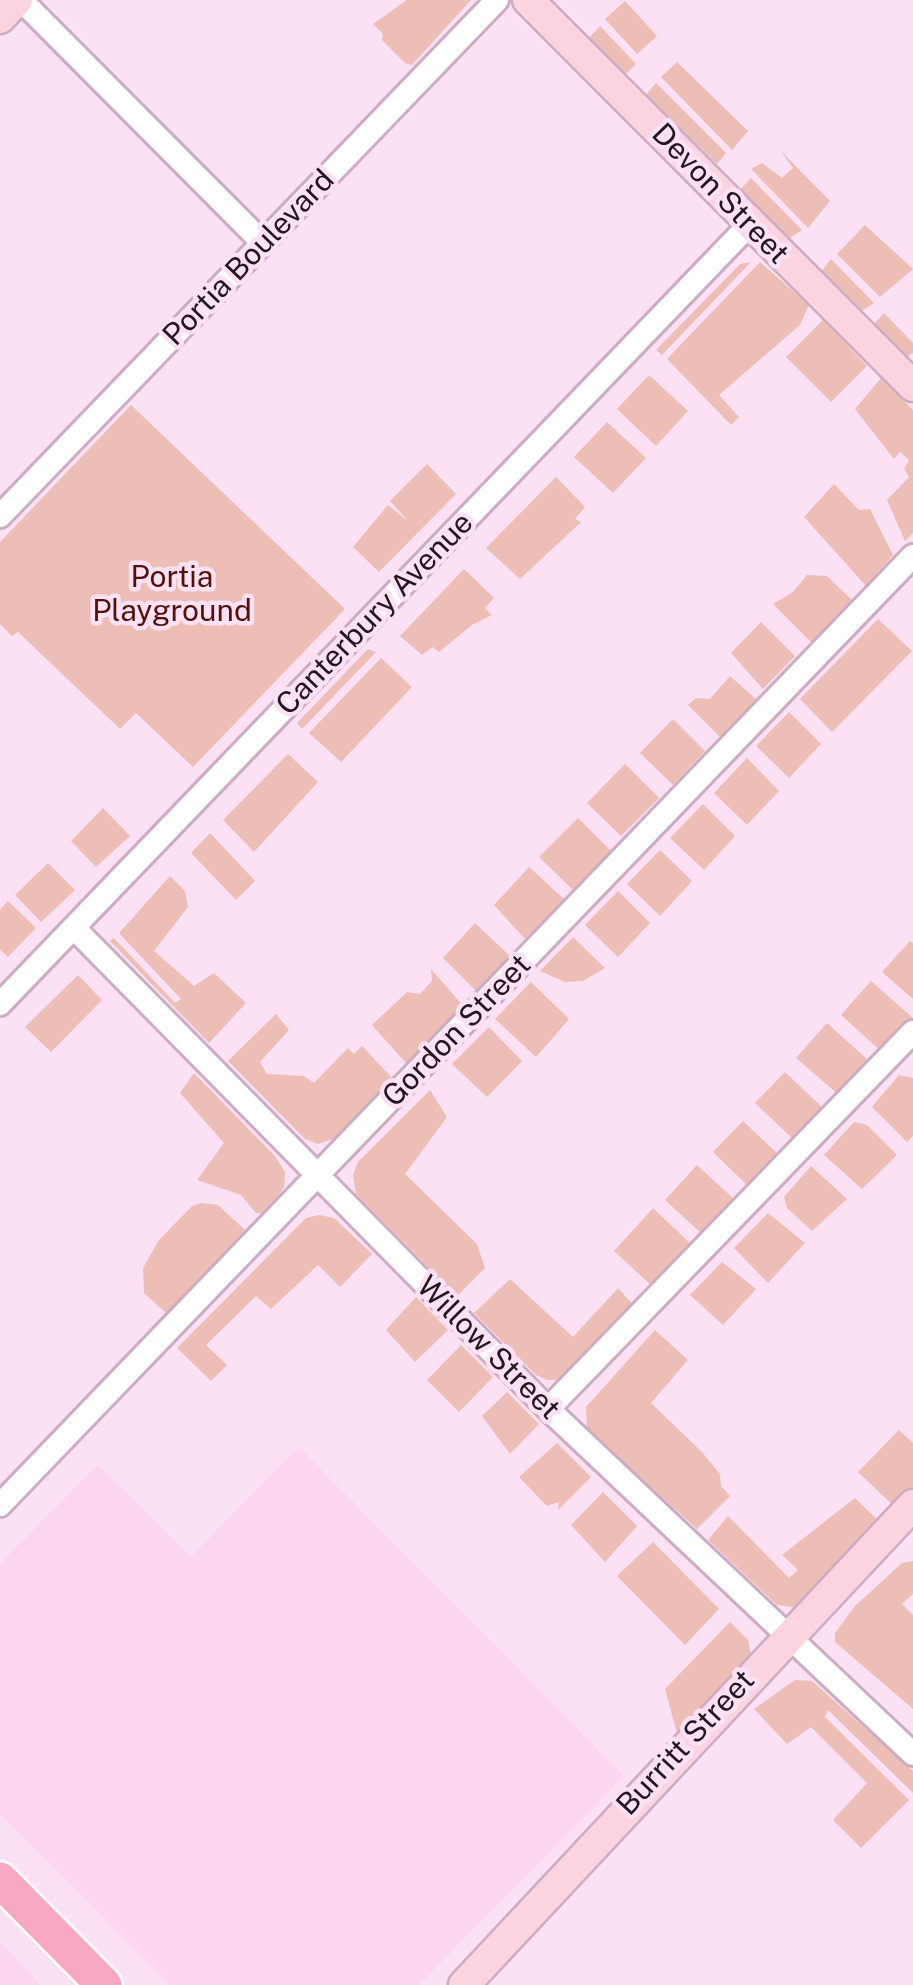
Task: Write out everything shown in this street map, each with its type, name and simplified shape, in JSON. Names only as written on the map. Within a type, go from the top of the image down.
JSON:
[{"type":"main road","points":[[0,1880],[104,1985]]},
{"type":"street","points":[[0,18],[19,0],[263,244]]},
{"type":"street","name":"Portia Boulevard","points":[[0,516],[497,0]]},
{"type":"street","name":"Devon Street","points":[[528,0],[913,386]]},
{"type":"street","name":"Canterbury Avenue","points":[[0,1004],[750,224]]},
{"type":"street","name":"Gordon Street","points":[[0,1505],[913,556]]},
{"type":"street","name":"Willow Street","points":[[75,929],[548,1409],[913,1754]]},
{"type":"street","points":[[548,1409],[913,1032]]},
{"type":"street","name":"Burritt Street","points":[[464,1985],[786,1636],[913,1506]]},
{"type":"shaded area","points":[[299,1447],[624,1776],[419,1985],[170,1985],[0,1814],[0,1564],[98,1465],[191,1557]]},
{"type":"shaded area","points":[[0,1942],[41,1985],[0,1985]]},
{"type":"green space","points":[[407,0],[471,0],[412,65],[382,40],[383,34],[373,24]]},
{"type":"green space","points":[[625,1],[657,36],[637,54],[605,19]]},
{"type":"green space","points":[[600,26],[636,64],[626,74],[589,38]]},
{"type":"green space","points":[[677,62],[748,131],[732,150],[661,77]]},
{"type":"green space","points":[[656,83],[726,153],[717,164],[646,95]]},
{"type":"green space","points":[[780,150],[830,201],[808,228],[751,169],[762,163],[782,178],[793,168]]},
{"type":"green space","points":[[751,178],[802,230],[790,238],[740,190]]},
{"type":"green space","points":[[865,225],[913,269],[880,297],[837,254]]},
{"type":"green space","points":[[831,259],[874,303],[861,311],[821,272]]},
{"type":"green space","points":[[751,262],[662,355],[656,350],[740,264]]},
{"type":"green space","points":[[760,262],[809,305],[800,325],[719,395],[739,417],[731,425],[667,359]]},
{"type":"green space","points":[[884,313],[913,343],[913,353],[906,357],[873,325]]},
{"type":"green space","points":[[823,320],[867,366],[831,402],[786,357]]},
{"type":"green space","points":[[649,375],[688,411],[656,446],[617,409]]},
{"type":"green space","points":[[881,378],[913,410],[913,533],[905,541],[887,500],[909,477],[904,469],[909,460],[900,452],[894,459],[855,409]]},
{"type":"green space","name":"Portia Playground","points":[[131,405],[345,609],[193,767],[136,713],[120,729],[18,632],[12,636],[0,624],[0,542]]},
{"type":"green space","points":[[607,422],[646,458],[613,493],[574,457]]},
{"type":"green space","points":[[427,464],[456,494],[379,572],[353,547],[388,505],[409,522],[390,501]]},
{"type":"green space","points":[[556,477],[585,507],[575,519],[581,522],[520,579],[486,548]]},
{"type":"green space","points":[[834,484],[859,510],[870,509],[893,555],[866,586],[804,517]]},
{"type":"green space","points":[[464,569],[494,598],[485,608],[492,615],[472,625],[439,652],[433,647],[422,655],[400,636]]},
{"type":"green space","points":[[807,575],[827,576],[853,601],[812,643],[773,604],[793,592]]},
{"type":"green space","points":[[878,619],[912,651],[832,732],[800,699]]},
{"type":"green space","points":[[761,622],[795,656],[763,689],[731,653]]},
{"type":"green space","points":[[368,649],[376,652],[302,729],[297,723]]},
{"type":"green space","points":[[381,658],[412,687],[341,762],[309,733]]},
{"type":"green space","points":[[730,676],[757,700],[721,738],[688,705],[696,698],[710,699]]},
{"type":"green space","points":[[789,712],[821,744],[789,778],[756,746]]},
{"type":"green space","points":[[673,719],[705,751],[673,785],[640,753]]},
{"type":"green space","points":[[288,754],[318,782],[254,852],[223,820]]},
{"type":"green space","points":[[747,758],[779,791],[747,825],[714,793]]},
{"type":"green space","points":[[625,764],[659,798],[621,836],[587,803]]},
{"type":"green space","points":[[703,804],[735,836],[704,870],[670,838]]},
{"type":"green space","points":[[103,808],[130,836],[96,867],[71,841]]},
{"type":"green space","points":[[578,818],[611,851],[573,890],[539,857]]},
{"type":"green space","points":[[210,833],[255,881],[236,900],[191,853]]},
{"type":"green space","points":[[660,850],[692,881],[660,916],[627,884]]},
{"type":"green space","points":[[48,863],[75,890],[41,922],[15,895]]},
{"type":"green space","points":[[529,867],[565,900],[525,939],[494,905]]},
{"type":"green space","points":[[170,876],[185,891],[188,907],[154,951],[194,986],[214,973],[246,1003],[209,1043],[110,941],[114,938],[175,1003],[181,999],[119,933]]},
{"type":"green space","points":[[618,891],[650,923],[618,957],[585,925]]},
{"type":"green space","points":[[8,901],[36,928],[8,957],[0,949],[0,910]]},
{"type":"green space","points":[[475,923],[511,957],[477,992],[443,958]]},
{"type":"green space","points":[[573,937],[605,968],[583,981],[565,982],[540,971]]},
{"type":"green space","points":[[910,941],[913,943],[913,999],[882,972]]},
{"type":"green space","points":[[431,969],[465,1008],[406,1063],[372,1025],[407,992],[420,994],[432,981]]},
{"type":"green space","points":[[78,975],[102,1000],[51,1052],[25,1027]]},
{"type":"green space","points":[[871,981],[913,1018],[883,1053],[841,1015]]},
{"type":"green space","points":[[531,982],[569,1019],[536,1057],[495,1019]]},
{"type":"green space","points":[[276,1014],[289,1030],[260,1062],[267,1074],[304,1076],[314,1083],[348,1048],[354,1054],[362,1046],[393,1079],[342,1136],[318,1144],[305,1139],[228,1061]]},
{"type":"green space","points":[[827,1023],[869,1061],[839,1095],[796,1058]]},
{"type":"green space","points":[[489,1027],[522,1061],[487,1097],[452,1064]]},
{"type":"green space","points":[[785,1072],[822,1107],[792,1138],[755,1103]]},
{"type":"green space","points":[[194,1073],[275,1156],[285,1172],[284,1187],[265,1214],[256,1213],[241,1195],[197,1180],[224,1143],[180,1093]]},
{"type":"green space","points":[[899,1075],[913,1078],[913,1136],[907,1142],[872,1107]]},
{"type":"green space","points":[[430,1090],[447,1117],[405,1174],[477,1244],[485,1268],[457,1296],[356,1194],[353,1175],[358,1162]]},
{"type":"green space","points":[[743,1121],[780,1156],[750,1188],[713,1152]]},
{"type":"green space","points":[[854,1122],[867,1125],[897,1155],[862,1189],[824,1155]]},
{"type":"green space","points":[[697,1165],[736,1201],[703,1235],[665,1200]]},
{"type":"green space","points":[[811,1166],[847,1199],[812,1231],[787,1208],[784,1197]]},
{"type":"green space","points":[[218,1205],[245,1230],[166,1313],[144,1293],[143,1268],[159,1240],[192,1206]]},
{"type":"green space","points":[[653,1208],[692,1245],[653,1287],[614,1251]]},
{"type":"green space","points":[[768,1213],[805,1243],[768,1283],[734,1248]]},
{"type":"green space","points":[[306,1218],[334,1218],[372,1254],[340,1287],[318,1265],[271,1309],[256,1296],[206,1345],[227,1365],[211,1381],[177,1348]]},
{"type":"green space","points":[[722,1262],[756,1289],[723,1325],[690,1295]]},
{"type":"green space","points":[[510,1279],[573,1337],[618,1288],[636,1308],[562,1380],[548,1380],[536,1375],[474,1313]]},
{"type":"green space","points":[[416,1297],[448,1330],[415,1362],[386,1330]]},
{"type":"green space","points":[[655,1330],[688,1360],[651,1403],[702,1452],[720,1474],[721,1486],[730,1496],[697,1529],[587,1429],[586,1407]]},
{"type":"green space","points":[[461,1345],[493,1377],[459,1412],[427,1380]]},
{"type":"green space","points":[[507,1392],[539,1424],[510,1454],[482,1416]]},
{"type":"green space","points":[[899,1430],[913,1443],[913,1497],[899,1511],[858,1472]]},
{"type":"green space","points":[[557,1443],[591,1477],[558,1510],[559,1502],[547,1506],[519,1477]]},
{"type":"green space","points":[[603,1492],[637,1526],[605,1562],[571,1525]]},
{"type":"green space","points":[[855,1498],[884,1526],[799,1608],[777,1605],[708,1540],[728,1516],[789,1578],[798,1570],[782,1555]]},
{"type":"green space","points":[[653,1542],[719,1609],[685,1645],[617,1576]]},
{"type":"green space","points":[[913,1561],[913,1594],[902,1604],[913,1615],[913,1709],[835,1642],[835,1633],[855,1606],[902,1563]]},
{"type":"green space","points":[[730,1622],[748,1640],[752,1660],[684,1736],[676,1730],[665,1689]]},
{"type":"green space","points":[[795,1680],[812,1681],[913,1771],[913,1793],[828,1710],[825,1717],[909,1800],[861,1848],[833,1820],[867,1783],[811,1727],[787,1744],[754,1709]]}]
